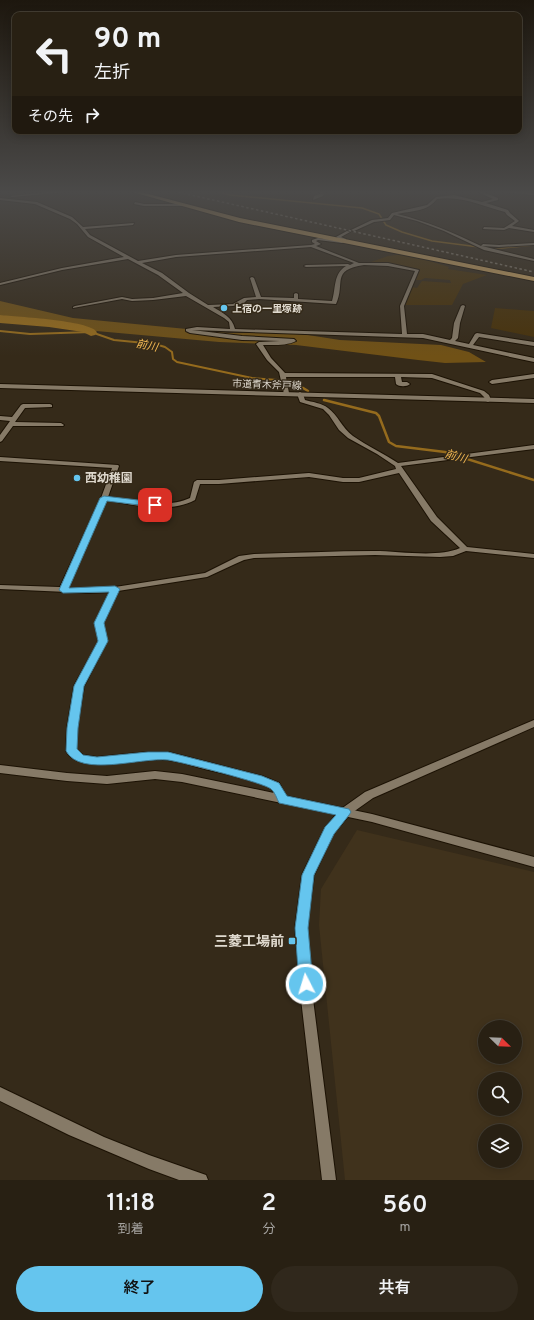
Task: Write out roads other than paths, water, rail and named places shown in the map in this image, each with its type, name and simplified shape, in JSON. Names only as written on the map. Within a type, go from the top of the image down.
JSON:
[{"type":"highway","points":[[374,246],[534,279]]},
{"type":"street","points":[[108,246],[165,277],[187,294],[226,317],[231,322],[233,330]]},
{"type":"street","points":[[137,262],[176,256],[310,246]]},
{"type":"street","points":[[311,246],[360,264]]},
{"type":"street","points":[[479,246],[492,252],[534,260]]},
{"type":"street","points":[[0,284],[62,269],[129,257]]},
{"type":"street","points":[[306,266],[371,263],[418,270],[413,278],[408,296],[402,306],[405,335]]},
{"type":"street","points":[[208,306],[233,304],[242,302],[246,299],[259,298],[334,303],[336,299],[338,278],[341,272],[348,265]]},
{"type":"street","points":[[252,278],[259,298]]},
{"type":"street","points":[[75,307],[122,298],[132,300],[153,299],[187,294]]},
{"type":"street","points":[[296,294],[296,300]]},
{"type":"street","points":[[451,342],[455,338],[456,323],[463,306]]},
{"type":"street","points":[[286,393],[282,372],[269,359],[259,344],[290,342],[293,341],[292,340],[242,338],[192,332],[188,330],[194,328],[219,331],[233,330],[423,336],[471,345],[498,353],[534,360]]},
{"type":"street","points":[[471,345],[477,335],[534,344]]},
{"type":"street","points":[[283,376],[425,376],[441,378],[482,392],[487,396],[488,400]]},
{"type":"street","points":[[398,376],[399,384],[407,384]]},
{"type":"street","points":[[492,382],[534,376]]},
{"type":"street","name":"市道青木斧戸線","points":[[0,386],[286,393],[534,402]]},
{"type":"street","points":[[300,394],[302,401],[325,408],[329,411],[341,429],[350,437],[379,453],[399,468],[420,501],[434,519],[465,549]]},
{"type":"street","points":[[0,440],[23,406],[50,406]]},
{"type":"street","points":[[0,418],[12,422],[61,425]]},
{"type":"street","points":[[104,498],[155,505],[184,504],[193,499],[197,482],[219,482],[308,475],[343,480],[358,480],[399,468],[452,456],[464,456],[534,447]]},
{"type":"street","points":[[0,459],[116,466],[104,498],[63,590]]},
{"type":"street","points":[[0,587],[89,591],[115,589],[208,576],[232,562],[254,556],[375,553],[440,555],[453,554],[465,549],[534,556]]},
{"type":"street","points":[[115,589],[99,623],[103,641],[79,686],[72,728],[71,751],[80,758],[97,761],[148,756],[168,756],[258,779],[275,786],[283,800]]},
{"type":"street","points":[[330,1180],[307,999],[301,928],[308,875],[329,831],[345,812],[369,795],[534,723]]},
{"type":"street","points":[[0,769],[108,780],[155,775],[182,778],[372,818],[534,862]]},
{"type":"street","points":[[0,1094],[54,1122],[160,1167],[201,1180]]},
{"type":"waterway","points":[[472,246],[479,247]]},
{"type":"waterway","points":[[484,247],[502,248],[523,246]]},
{"type":"waterway","name":"前川","points":[[0,319],[49,323],[86,329],[91,332]]},
{"type":"waterway","name":"前川","points":[[0,331],[30,334],[91,332],[114,340],[155,344],[165,347],[172,352],[173,359],[177,362],[252,378],[291,381],[295,383]]},
{"type":"waterway","name":"前川","points":[[295,383],[308,391]]},
{"type":"waterway","name":"前川","points":[[324,400],[376,413],[379,416],[389,442],[396,446],[445,452],[534,480]]},
{"type":"railway","points":[[418,246],[534,272]]},
{"type":"place","name":"上宿の一里塚跡","points":[[224,308]]},
{"type":"place","name":"西幼稚園","points":[[77,478]]},
{"type":"place","name":"三菱工場前","points":[[292,941]]}]
